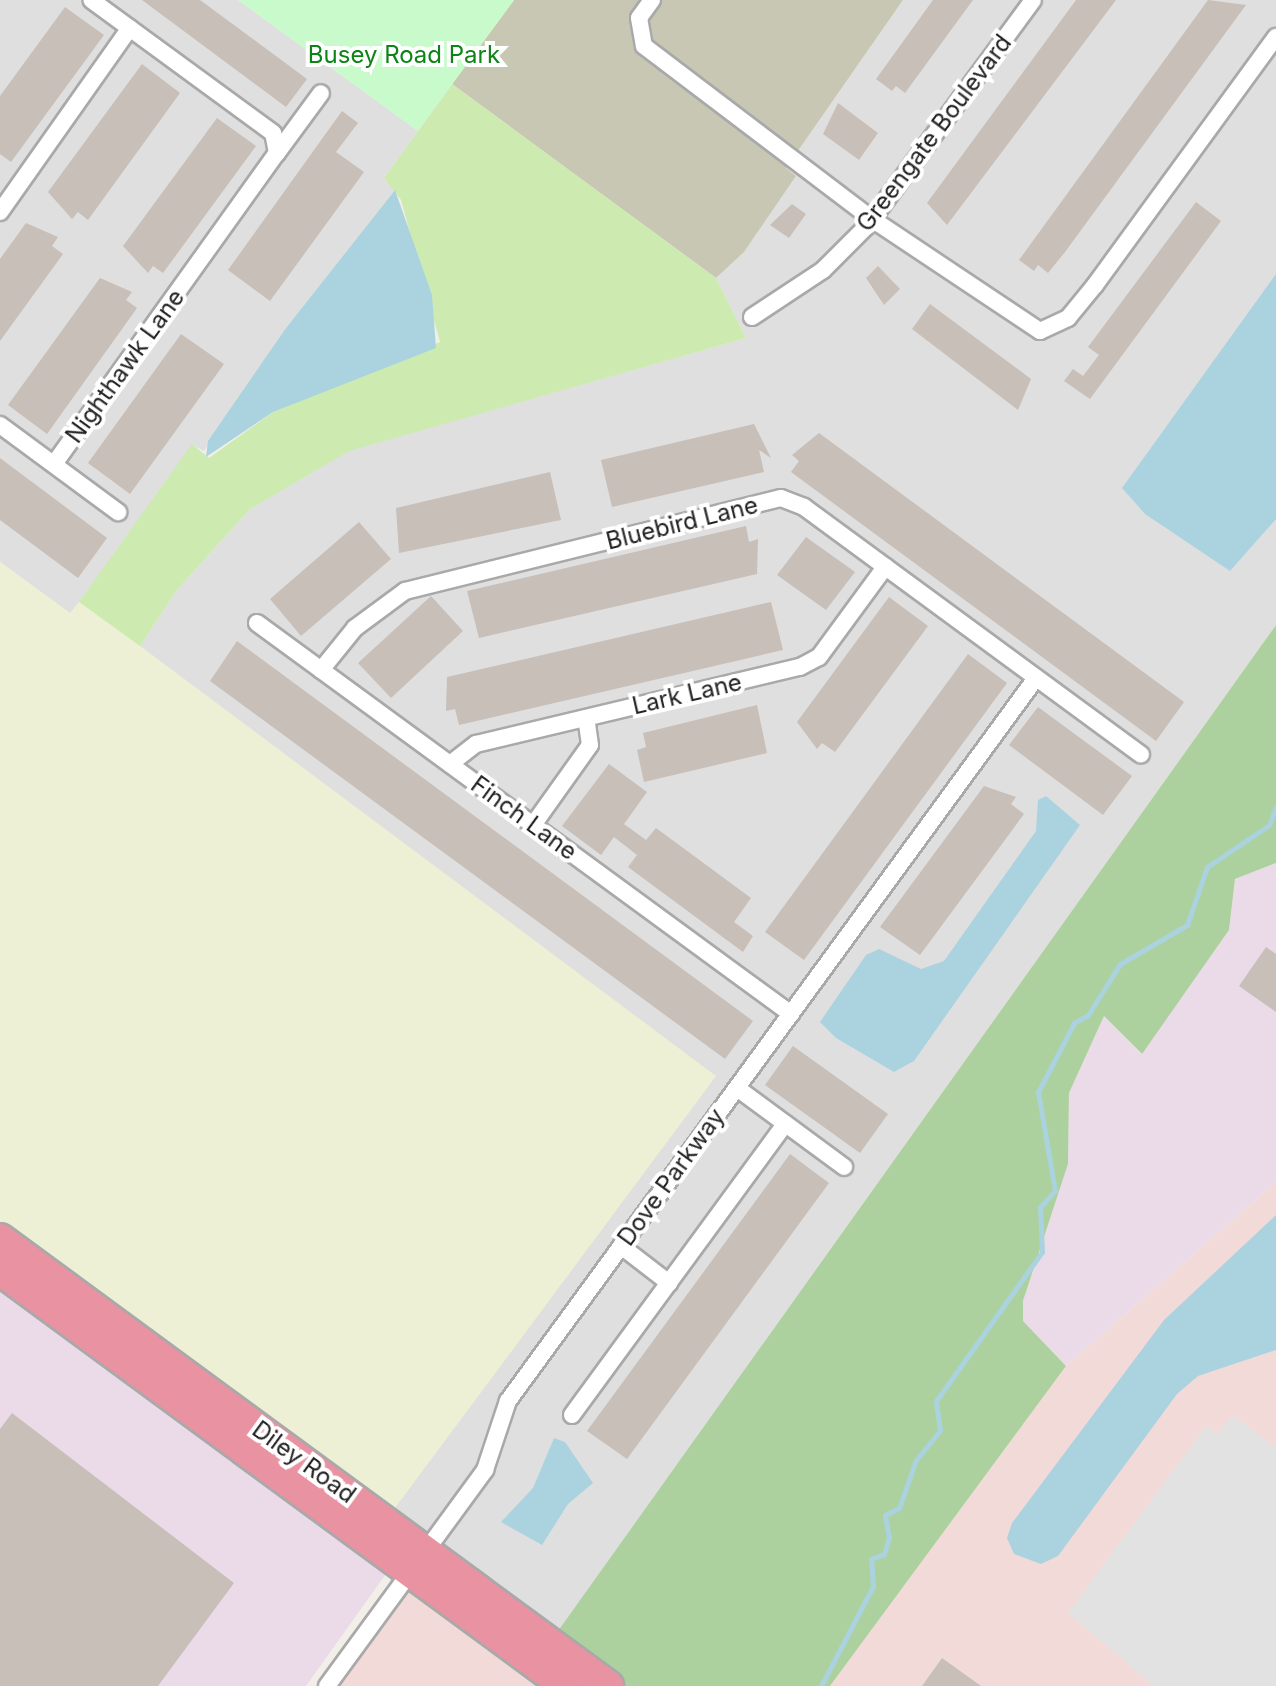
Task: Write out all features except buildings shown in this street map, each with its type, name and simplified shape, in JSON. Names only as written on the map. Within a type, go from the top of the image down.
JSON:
[{"type":"highway","name":"Diley Road","points":[[0,1239],[416,1561],[566,1686]]},
{"type":"highway","name":"Diley Road","points":[[0,1270],[416,1561],[608,1686]]},
{"type":"street","points":[[91,0],[273,133],[277,153]]},
{"type":"street","points":[[652,0],[639,18],[644,46],[872,219],[1020,324],[1040,331],[1054,327],[1095,285],[1276,37]]},
{"type":"street","name":"Greengate Boulevard","points":[[752,317],[823,270],[872,219],[1033,0]]},
{"type":"street","points":[[0,212],[130,28]]},
{"type":"street","name":"Nighthawk Lane","points":[[54,464],[321,93]]},
{"type":"street","points":[[0,425],[118,512]]},
{"type":"street","name":"Bluebird Lane","points":[[321,670],[355,628],[405,591],[781,498],[885,567],[1141,755]]},
{"type":"street","name":"Lark Lane","points":[[450,764],[476,744],[800,667],[819,657],[885,567]]},
{"type":"street","name":"Finch Lane","points":[[257,623],[791,1014]]},
{"type":"street","name":"Dove Parkway","points":[[327,1686],[485,1470],[508,1401],[1036,678]]},
{"type":"street","points":[[533,825],[590,745],[586,718]]},
{"type":"street","points":[[737,1088],[844,1167]]},
{"type":"street","points":[[572,1415],[785,1124]]},
{"type":"street","points":[[621,1246],[669,1283]]},
{"type":"shaded area","points":[[0,0],[238,0],[418,131],[384,178],[395,190],[286,328],[204,451],[192,445],[71,614],[0,562]]},
{"type":"shaded area","points":[[514,0],[903,0],[786,168],[796,176],[744,252],[716,278],[452,84]]},
{"type":"shaded area","points":[[903,0],[1276,0],[1276,625],[544,1651],[380,1528],[140,646],[177,590],[250,509],[349,450],[746,338],[716,278],[744,252],[796,176],[786,168]]},
{"type":"shaded area","points":[[0,562],[70,613],[79,602],[716,1076],[389,1516],[0,1230]]},
{"type":"shaded area","points":[[1276,863],[1276,1182],[1066,1366],[1023,1321],[1023,1301],[1068,1164],[1069,1093],[1104,1016],[1141,1054],[1229,930],[1235,879]]},
{"type":"shaded area","points":[[1276,1182],[1276,1686],[830,1686],[1066,1366]]},
{"type":"shaded area","points":[[0,1281],[388,1571],[306,1686],[0,1686]]},
{"type":"shaded area","points":[[1232,1415],[1276,1448],[1276,1686],[1154,1686],[1068,1613],[1206,1426],[1218,1434]]},
{"type":"shaded area","points":[[413,1585],[551,1686],[340,1686]]},
{"type":"green space","name":"Busey Road Park","points":[[238,0],[514,0],[418,131]]},
{"type":"green space","points":[[452,84],[716,278],[746,338],[349,451],[250,509],[177,590],[140,646],[79,602],[192,444],[209,458],[273,412],[440,342],[401,200],[384,178]]},
{"type":"green space","points":[[1276,625],[1276,863],[1235,879],[1229,930],[1142,1054],[1104,1016],[1069,1093],[1068,1164],[1023,1301],[1023,1321],[1066,1366],[830,1686],[619,1686],[553,1638]]},
{"type":"water","points":[[395,190],[432,295],[436,348],[273,412],[206,457],[208,441],[286,328]]},
{"type":"water","points":[[1276,274],[1276,519],[1230,571],[1145,514],[1122,488]]},
{"type":"water","points":[[1046,796],[1080,825],[914,1061],[894,1072],[836,1038],[820,1022],[866,955],[879,949],[921,969],[944,961],[1036,831],[1038,800]]},
{"type":"water","points":[[1276,1215],[1276,1350],[1198,1376],[1177,1394],[1058,1556],[1041,1564],[1014,1554],[1007,1538],[1012,1523],[1164,1320]]},
{"type":"water","points":[[554,1438],[565,1442],[593,1483],[568,1504],[542,1545],[501,1522],[533,1488]]},
{"type":"waterway","points":[[821,1686],[873,1586],[871,1559],[884,1554],[889,1538],[885,1515],[899,1508],[916,1460],[940,1430],[936,1401],[1042,1252],[1040,1207],[1055,1191],[1038,1092],[1074,1023],[1088,1015],[1120,964],[1187,925],[1207,867],[1269,825],[1276,807]]}]
